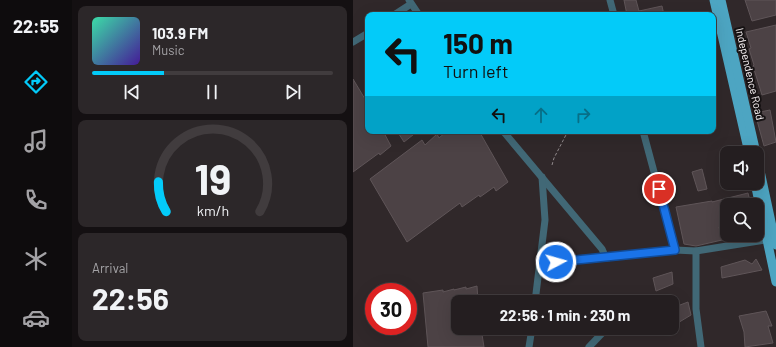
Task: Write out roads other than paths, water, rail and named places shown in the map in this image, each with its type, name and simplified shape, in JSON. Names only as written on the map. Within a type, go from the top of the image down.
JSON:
[{"type":"main road","name":"Independence Road","points":[[714,0],[747,146]]},
{"type":"main road","name":"Independence Road","points":[[721,0],[754,146]]},
{"type":"main road","points":[[757,190],[774,240]]},
{"type":"main road","points":[[764,190],[774,240],[776,282]]},
{"type":"street","points":[[610,0],[613,12]]},
{"type":"street","points":[[398,12],[410,2],[417,12]]},
{"type":"street","points":[[353,42],[365,34]]},
{"type":"street","points":[[506,134],[602,250],[606,258]]},
{"type":"street","points":[[644,134],[675,250]]},
{"type":"street","points":[[536,295],[545,220],[542,176]]},
{"type":"street","points":[[540,263],[606,258],[675,250],[696,251],[774,240]]},
{"type":"street","points":[[696,251],[696,309],[701,347]]},
{"type":"street","points":[[529,347],[531,335]]},
{"type":"street","points":[[589,347],[600,335]]}]
